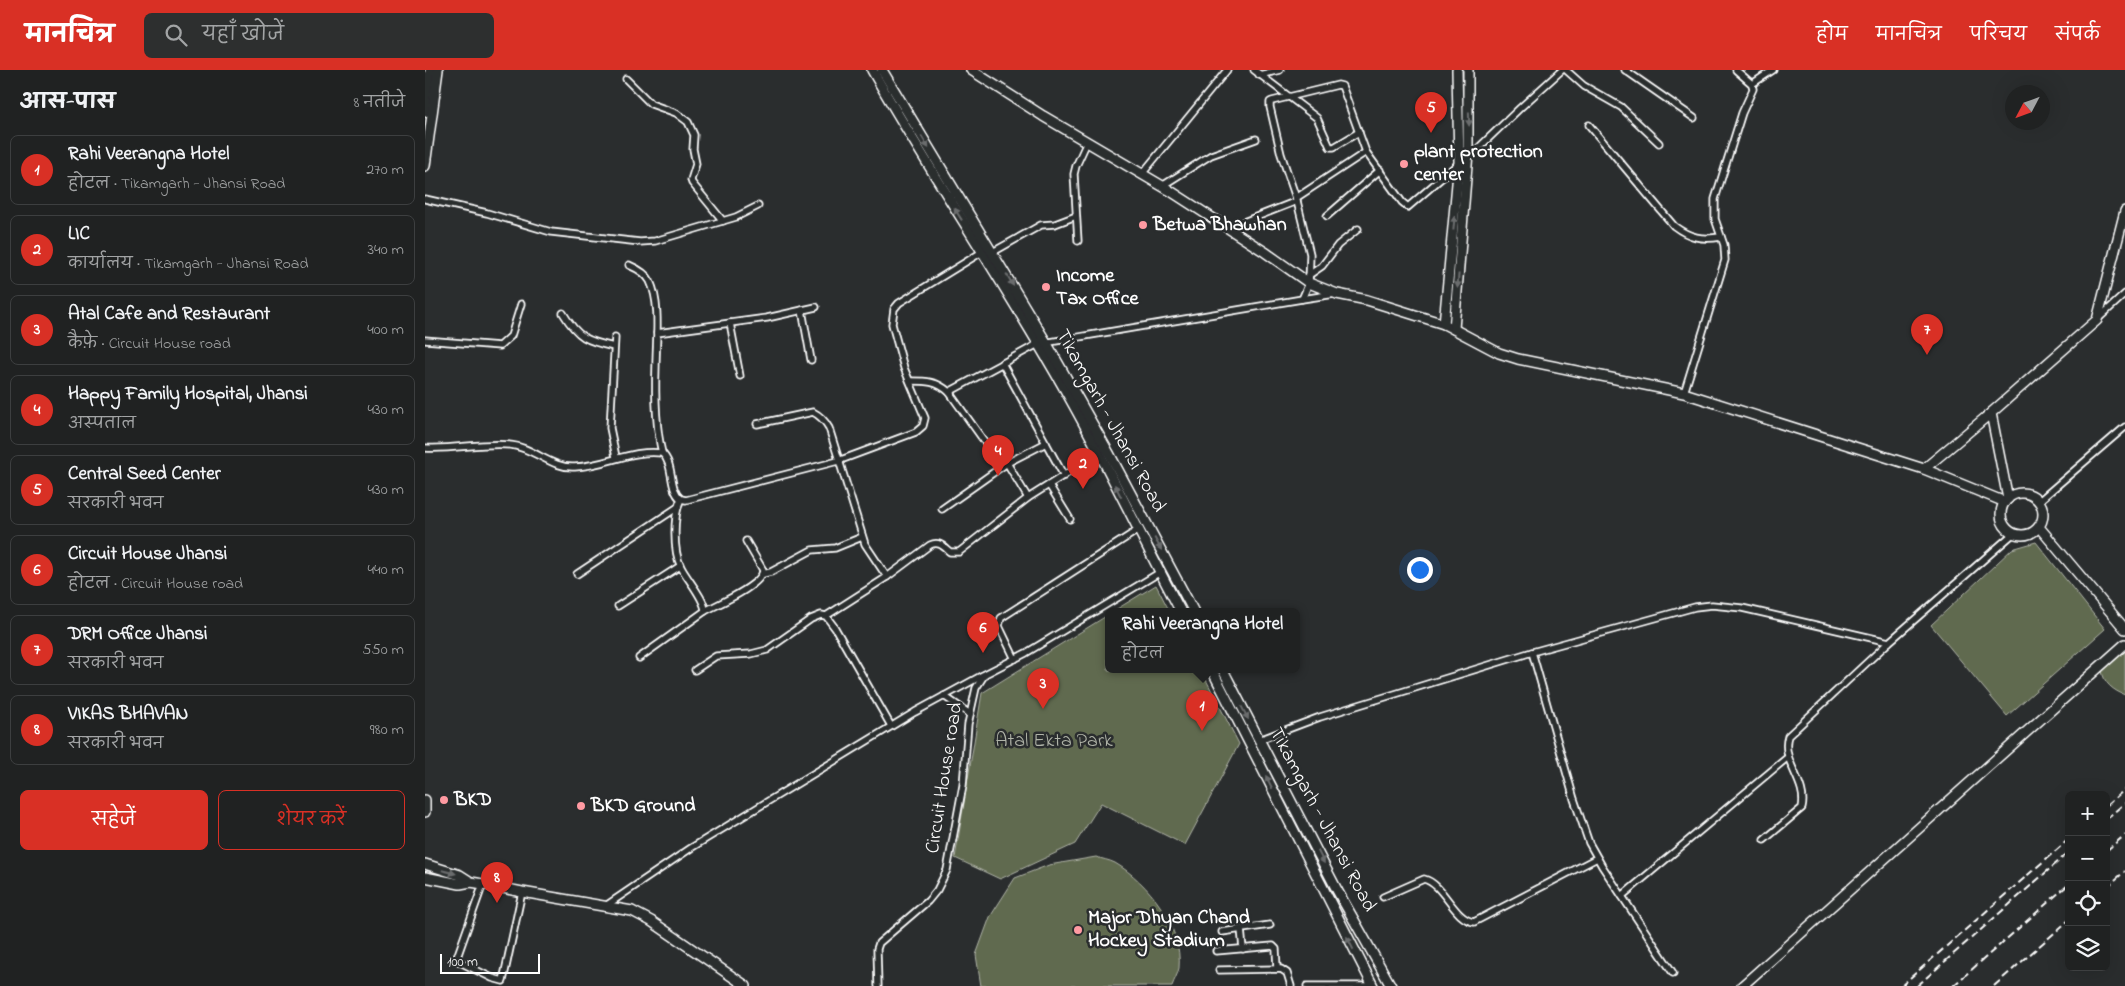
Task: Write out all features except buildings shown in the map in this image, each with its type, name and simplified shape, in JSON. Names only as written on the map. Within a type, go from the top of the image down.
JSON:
[{"type":"street","points":[[425,112],[430,70]]},
{"type":"street","points":[[425,166],[438,70]]},
{"type":"street","name":"Tikamgarh - Jhansi Road","points":[[872,70],[982,252],[1042,343]]},
{"type":"street","name":"Tikamgarh - Jhansi Road","points":[[882,70],[981,231],[1192,608]]},
{"type":"street","points":[[972,70],[1087,142],[1162,186],[1309,279],[1337,294],[1367,300],[1444,324],[1499,353],[1518,359],[1684,393],[1924,469],[2006,500],[2020,493],[2027,494],[2039,501],[2043,514],[2039,527],[2027,534],[2014,533],[2003,523],[2002,508],[2006,500],[1991,413]]},
{"type":"street","points":[[1142,174],[1227,70]]},
{"type":"street","points":[[1254,70],[1317,118],[1330,147],[1334,148],[1359,132]]},
{"type":"street","points":[[1259,75],[1280,70]]},
{"type":"street","points":[[1454,329],[1463,161],[1457,70]]},
{"type":"street","points":[[1444,324],[1463,161],[1469,132],[1468,70]]},
{"type":"street","points":[[1302,299],[1309,279],[1310,254],[1297,200],[1281,154],[1269,104],[1272,101],[1340,85],[1344,89],[1366,152],[1402,202],[1408,207],[1463,161],[1564,70],[1584,86],[1621,107],[1659,143]]},
{"type":"street","points":[[1625,70],[1694,118]]},
{"type":"street","points":[[1684,393],[1725,260],[1721,237],[1715,219],[1715,199],[1742,113],[1752,94],[1752,84],[1736,70]]},
{"type":"street","points":[[1752,84],[1773,70]]},
{"type":"street","points":[[626,79],[651,104],[676,113],[688,122],[694,135],[693,148],[696,164],[691,180],[692,184],[723,221]]},
{"type":"street","points":[[901,120],[909,115]]},
{"type":"street","points":[[1589,125],[1674,226],[1684,234],[1694,238],[1705,240],[1721,237]]},
{"type":"street","points":[[1162,186],[1211,155],[1256,139]]},
{"type":"street","points":[[1078,241],[1074,174],[1087,142]]},
{"type":"street","points":[[1228,228],[1297,200],[1366,152]]},
{"type":"street","points":[[1327,216],[1379,170]]},
{"type":"street","points":[[425,199],[487,213],[551,232],[624,241],[655,240],[723,221],[744,214],[758,206]]},
{"type":"street","points":[[2097,320],[2125,211]]},
{"type":"street","points":[[993,252],[1041,225],[1055,224],[1077,216]]},
{"type":"street","points":[[1309,279],[1339,245],[1357,229]]},
{"type":"street","points":[[973,237],[981,231]]},
{"type":"street","points":[[629,265],[638,269],[650,279],[654,294],[657,333],[657,432],[662,452],[668,461],[676,493],[681,499],[691,500],[838,462],[916,432],[923,426],[925,418],[905,368],[892,324],[895,309],[899,303],[982,252]]},
{"type":"street","points":[[949,392],[1042,343],[1337,294]]},
{"type":"street","points":[[1924,469],[1991,413],[2125,294]]},
{"type":"street","points":[[425,340],[501,346],[511,336],[521,304]]},
{"type":"street","points":[[657,333],[730,323],[816,307]]},
{"type":"street","points":[[801,310],[811,360]]},
{"type":"street","points":[[563,313],[570,325],[582,337],[614,347]]},
{"type":"street","points":[[730,323],[740,376]]},
{"type":"street","points":[[615,337],[610,428],[616,457]]},
{"type":"street","points":[[1002,363],[1064,476]]},
{"type":"street","points":[[911,381],[937,383],[949,392],[1028,498]]},
{"type":"street","points":[[757,424],[813,412],[820,415],[826,422],[862,536],[869,553],[887,576]]},
{"type":"street","points":[[2039,501],[2125,427]]},
{"type":"street","points":[[942,509],[1004,465],[1046,444]]},
{"type":"street","points":[[425,448],[512,445],[573,468],[589,466],[616,457],[662,452]]},
{"type":"street","points":[[695,670],[716,656],[751,654],[767,650],[811,619],[818,616],[826,616],[935,542],[950,552],[959,552],[1028,498],[1103,451]]},
{"type":"street","name":"Tikamgarh - Jhansi Road","points":[[1103,451],[1138,530],[1179,608]]},
{"type":"street","points":[[1049,485],[1070,519]]},
{"type":"street","points":[[681,499],[676,519],[677,553],[680,566],[703,603],[705,611]]},
{"type":"street","points":[[577,574],[678,507]]},
{"type":"street","points":[[2039,527],[2125,629]]},
{"type":"street","points":[[1015,659],[999,626],[1001,618],[1138,530]]},
{"type":"street","points":[[1764,840],[1802,808],[1804,802],[1801,788],[1785,745],[1788,736],[1889,642],[2014,533]]},
{"type":"street","points":[[639,658],[705,611],[748,588],[763,574],[776,570],[812,550],[835,548],[862,536]]},
{"type":"street","points":[[746,541],[763,574]]},
{"type":"street","points":[[618,606],[680,566]]},
{"type":"street","points":[[607,905],[691,848],[891,726],[1015,659],[1170,566]]},
{"type":"street","points":[[1259,740],[1320,717],[1532,652],[1642,620],[1695,607],[1711,605],[1741,608],[1889,642]]},
{"type":"street","points":[[826,616],[835,628],[891,726]]},
{"type":"street","points":[[1742,986],[2125,644]]},
{"type":"street","points":[[1532,652],[1589,843],[1673,973]]},
{"type":"street","name":"Tikamgarh - Jhansi Road","points":[[1213,673],[1373,986]]},
{"type":"street","name":"Tikamgarh - Jhansi Road","points":[[1225,673],[1337,890],[1391,986]]},
{"type":"street","name":"Circuit House road","points":[[878,986],[877,949],[879,943],[928,900],[937,890],[947,870],[963,784],[970,714],[976,688],[985,674]]},
{"type":"street","points":[[944,696],[970,714]]},
{"type":"street","points":[[1622,896],[1788,757]]},
{"type":"street","points":[[1277,798],[1288,793]]},
{"type":"street","points":[[425,800],[425,812]]},
{"type":"street","points":[[1383,897],[1424,878],[1432,883],[1464,918],[1474,922],[1597,858]]},
{"type":"street","points":[[425,864],[460,874],[471,882]]},
{"type":"street","points":[[425,877],[460,884],[471,882],[607,905],[641,914],[746,986]]},
{"type":"street","points":[[483,884],[455,960],[492,978],[503,981],[522,892]]},
{"type":"street","points":[[1222,932],[1270,925]]},
{"type":"street","points":[[1241,929],[1243,949]]},
{"type":"street","points":[[1217,952],[1275,947],[1277,968]]},
{"type":"street","points":[[1219,970],[1277,968],[1287,973],[1291,986]]},
{"type":"street","points":[[490,986],[492,978]]},
{"type":"street","points":[[1307,986],[1367,986]]},
{"type":"green space","points":[[2036,542],[2105,629],[2007,716],[1931,625],[2012,549]]},
{"type":"green space","points":[[1156,585],[1168,608],[1119,608]]},
{"type":"green space","name":"Atal Ekta Park","points":[[1105,617],[1105,673],[1203,673],[1239,744],[1185,845],[1101,803],[1075,844],[1000,879],[955,858],[982,693]]},
{"type":"green space","points":[[2125,648],[2125,695],[2110,686],[2104,679],[2102,670]]},
{"type":"green space","name":"Major Dhyan Chand Hockey Stadium","points":[[1096,857],[1115,863],[1127,871],[1151,894],[1161,907],[1175,937],[1179,952],[1179,968],[1172,986],[981,986],[976,955],[990,917],[1015,878],[1049,865]]},
{"type":"railway","points":[[2110,802],[2125,789]]},
{"type":"railway","points":[[2110,816],[2125,803]]},
{"type":"railway","points":[[2110,848],[2125,835]]},
{"type":"railway","points":[[1901,986],[2065,842]]},
{"type":"railway","points":[[1917,986],[2065,856]]},
{"type":"railway","points":[[2110,884],[2125,871]]},
{"type":"railway","points":[[1953,986],[2065,888]]},
{"type":"railway","points":[[1994,986],[2065,924]]},
{"type":"place","name":"Central Seed Center","points":[[1431,133]]},
{"type":"place","name":"plant protection center","points":[[1404,164]]},
{"type":"place","name":"Betwa Bhawhan","points":[[1143,225]]},
{"type":"place","name":"Income Tax Office","points":[[1046,287]]},
{"type":"place","name":"DRM Office Jhansi","points":[[1927,355]]},
{"type":"place","name":"Happy Family Hospital, Jhansi","points":[[998,476]]},
{"type":"place","name":"LIC","points":[[1083,489]]},
{"type":"place","name":"Circuit House Jhansi","points":[[983,653]]},
{"type":"place","name":"Atal Cafe and Restaurant","points":[[1043,709]]},
{"type":"place","name":"Rahi Veerangna Hotel","points":[[1202,731]]},
{"type":"place","name":"BKD","points":[[444,800]]},
{"type":"place","name":"BKD Ground","points":[[581,806]]},
{"type":"place","name":"VIKAS BHAVAN","points":[[497,903]]},
{"type":"place","name":"Major Dhyan Chand Hockey Stadium","points":[[1078,930]]}]
